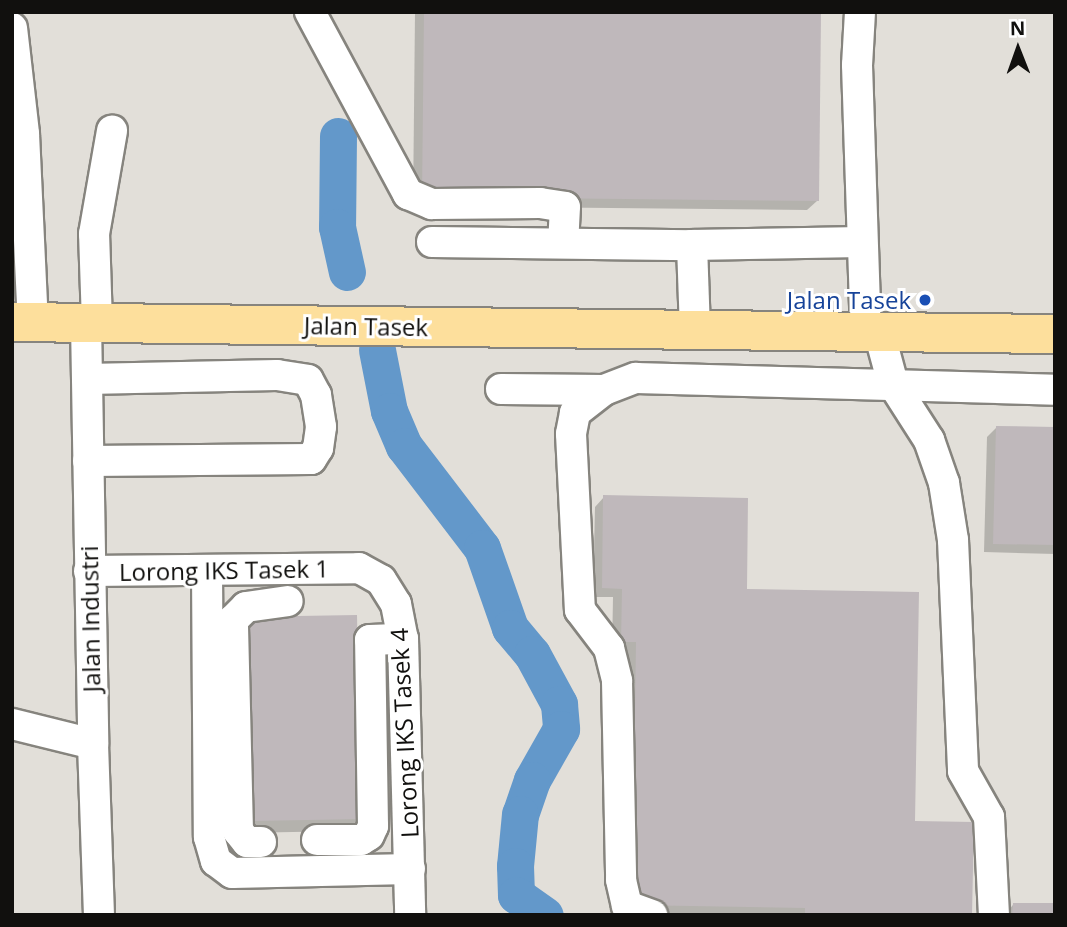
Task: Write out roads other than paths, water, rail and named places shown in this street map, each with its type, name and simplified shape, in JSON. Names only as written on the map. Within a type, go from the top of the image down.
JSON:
[{"type":"main road","name":"Jalan Tasek","points":[[23,322],[1055,334]]},
{"type":"street","points":[[310,12],[408,194],[432,204],[540,203],[565,206],[564,243]]},
{"type":"street","points":[[860,12],[856,65],[861,242],[873,332],[893,384],[929,440],[944,483],[954,540],[963,771],[989,817],[994,915]]},
{"type":"street","points":[[12,28],[24,134],[23,322]]},
{"type":"street","name":"Jalan Industri","points":[[99,915],[89,571],[87,379],[92,323],[94,233],[112,131]]},
{"type":"street","points":[[432,242],[692,245],[861,242]]},
{"type":"street","points":[[692,245],[695,330]]},
{"type":"street","points":[[87,379],[278,375],[308,380],[316,395],[321,427],[318,447],[312,458],[88,461]]},
{"type":"street","points":[[652,915],[627,906],[624,893],[617,681],[609,648],[580,610],[570,433],[575,413],[604,390],[636,378],[1055,390]]},
{"type":"street","points":[[501,389],[604,390]]},
{"type":"street","name":"Lorong IKS Tasek 1","points":[[89,571],[359,568]]},
{"type":"street","name":"Lorong IKS Tasek 4","points":[[359,568],[381,580],[396,604],[403,639],[410,915]]},
{"type":"street","points":[[207,571],[222,773],[238,831],[247,842],[261,842]]},
{"type":"street","points":[[288,601],[246,607],[233,620],[222,773],[209,837],[216,861],[232,873],[410,869]]},
{"type":"street","points":[[317,840],[361,839],[369,835],[373,812],[370,640],[403,639]]},
{"type":"street","points":[[372,716],[407,715]]},
{"type":"street","points":[[12,724],[93,744]]},
{"type":"street","points":[[373,812],[408,811]]},
{"type":"waterway","points":[[338,136],[337,227],[347,272]]},
{"type":"waterway","points":[[377,350],[389,411],[404,446],[482,548],[510,628],[532,654],[559,704],[561,729],[532,780],[520,814],[515,866],[516,895],[545,915]]},
{"type":"place","name":"Jalan Tasek","points":[[925,300]]}]
